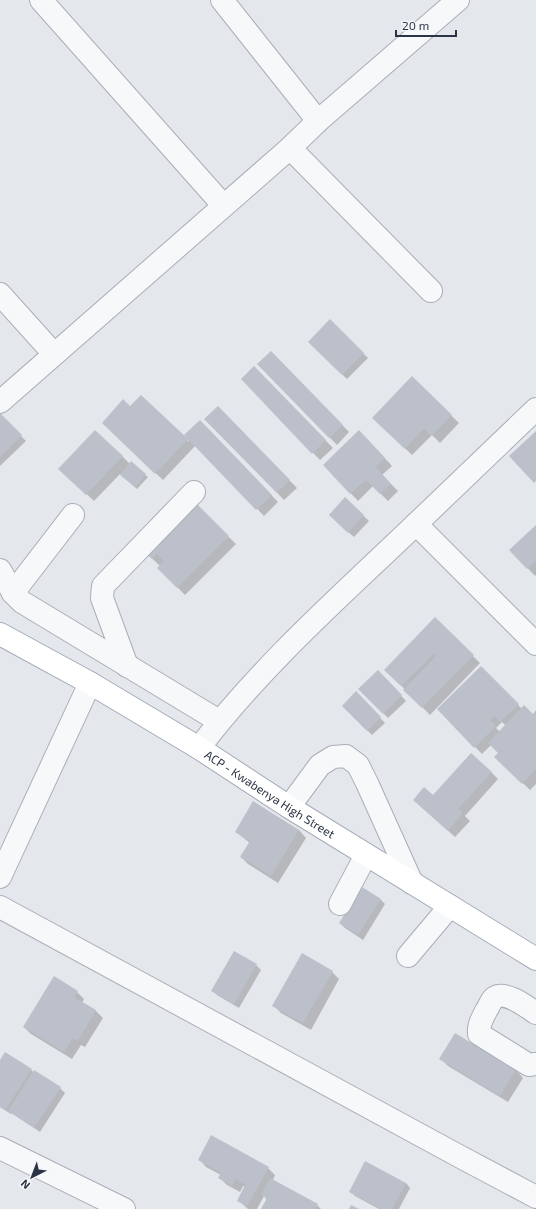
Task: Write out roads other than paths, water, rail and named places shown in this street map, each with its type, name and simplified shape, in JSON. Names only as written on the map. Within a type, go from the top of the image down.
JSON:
[{"type":"main road","name":"ACP - Kwabenya High Street","points":[[2,638],[90,683],[199,748],[289,807],[536,959]]},
{"type":"street","points":[[41,0],[223,205]]},
{"type":"street","points":[[222,0],[318,121]]},
{"type":"street","points":[[0,402],[223,205],[290,148],[318,121],[458,0]]},
{"type":"street","points":[[290,148],[431,291]]},
{"type":"street","points":[[0,294],[54,354]]},
{"type":"street","points":[[199,748],[219,721],[286,648],[536,409]]},
{"type":"street","points":[[127,666],[102,598],[102,586],[194,492]]},
{"type":"street","points":[[13,593],[73,515]]},
{"type":"street","points":[[416,524],[536,644]]},
{"type":"street","points":[[0,570],[13,593],[22,602],[219,721]]},
{"type":"street","points":[[0,877],[90,683]]},
{"type":"street","points":[[289,807],[320,766],[332,757],[346,756],[358,766],[361,771],[412,883]]},
{"type":"street","points":[[340,904],[366,855]]},
{"type":"street","points":[[408,956],[450,906]]},
{"type":"street","points":[[0,907],[456,1155],[536,1196]]},
{"type":"street","points":[[536,1013],[509,997],[500,995],[493,998],[478,1028],[479,1034],[529,1064],[536,1064]]},
{"type":"street","points":[[0,1148],[124,1209]]},
{"type":"street","points":[[532,1209],[536,1202]]}]
